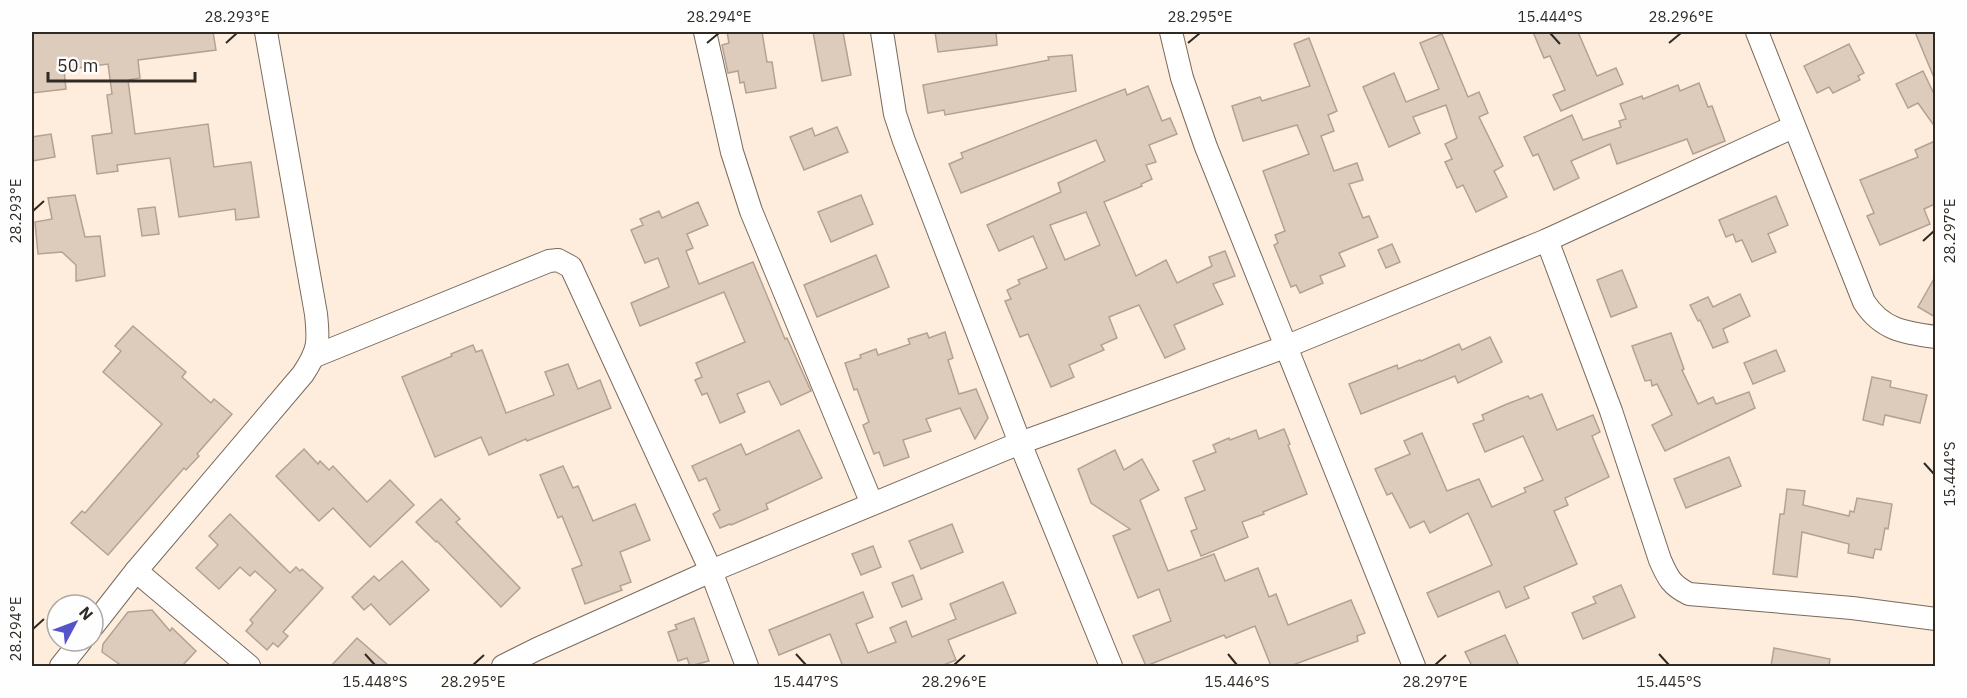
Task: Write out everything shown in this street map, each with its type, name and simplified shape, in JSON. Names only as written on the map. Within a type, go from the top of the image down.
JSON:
[{"type":"street","points":[[105,611],[315,357],[318,336],[316,314],[266,32]]},
{"type":"street","points":[[705,32],[732,152],[751,211],[872,504]]},
{"type":"street","points":[[882,32],[895,114],[904,141],[1020,443],[1111,666]]},
{"type":"street","points":[[1171,32],[1182,78],[1203,137],[1414,666]]},
{"type":"street","points":[[1756,32],[1864,302],[1873,316],[1897,330],[1935,337]]},
{"type":"street","points":[[503,666],[711,571],[1020,443],[1285,347],[1547,240],[1793,127]]},
{"type":"street","points":[[1547,240],[1611,411],[1660,560],[1667,577],[1676,588],[1689,594],[1852,608],[1935,619]]},
{"type":"street","points":[[315,357],[549,261],[558,260],[571,267],[711,571],[747,666]]},
{"type":"street","points":[[136,571],[249,666]]},
{"type":"street","points":[[61,666],[71,653]]},
{"type":"building","points":[[32,32],[213,32],[216,50],[138,60],[140,78],[128,80],[135,134],[208,124],[214,167],[251,162],[259,217],[236,220],[235,209],[179,217],[170,158],[117,165],[118,171],[97,174],[92,136],[112,133],[107,95],[112,94],[108,64],[64,70],[66,89],[32,93]]},
{"type":"building","points":[[727,32],[762,32],[767,62],[772,62],[776,88],[746,93],[744,82],[740,83],[738,71],[728,73],[722,45],[729,43]]},
{"type":"building","points":[[813,32],[843,32],[851,75],[822,81]]},
{"type":"building","points":[[935,32],[996,32],[997,45],[938,52]]},
{"type":"building","points":[[1533,32],[1578,32],[1597,76],[1616,68],[1623,84],[1561,111],[1553,95],[1565,90],[1550,56],[1544,58]]},
{"type":"building","points":[[1915,32],[1935,32],[1935,80]]},
{"type":"building","points":[[1442,34],[1468,97],[1479,92],[1488,113],[1479,117],[1503,166],[1494,171],[1507,197],[1476,212],[1463,185],[1457,188],[1445,162],[1452,159],[1445,144],[1457,138],[1446,105],[1413,117],[1420,133],[1389,147],[1363,87],[1394,73],[1406,102],[1439,89],[1420,43]]},
{"type":"building","points":[[1309,38],[1337,111],[1328,115],[1334,131],[1321,136],[1334,171],[1357,163],[1363,180],[1349,184],[1363,218],[1369,216],[1378,237],[1339,253],[1345,266],[1320,276],[1323,283],[1300,293],[1296,285],[1291,287],[1274,245],[1278,243],[1275,235],[1285,231],[1263,171],[1309,154],[1297,125],[1243,141],[1232,106],[1260,97],[1262,101],[1310,86],[1294,44]]},
{"type":"building","points":[[1849,44],[1864,73],[1858,76],[1860,80],[1833,93],[1829,87],[1817,93],[1804,66]]},
{"type":"building","points":[[1072,55],[1076,91],[945,115],[944,110],[928,113],[923,85],[1049,60],[1048,57]]},
{"type":"building","points":[[1923,71],[1935,96],[1935,127],[1918,103],[1908,108],[1896,84]]},
{"type":"building","points":[[1699,83],[1708,107],[1712,106],[1725,141],[1693,154],[1687,139],[1617,164],[1610,144],[1571,161],[1579,178],[1554,190],[1538,154],[1533,156],[1524,137],[1572,115],[1583,140],[1621,127],[1619,121],[1626,119],[1620,104],[1642,96],[1643,99],[1678,85],[1680,91]]},
{"type":"building","points":[[1148,86],[1162,121],[1170,118],[1177,134],[1149,145],[1156,162],[1146,165],[1152,179],[1141,184],[1142,186],[1104,202],[1136,276],[1166,260],[1177,283],[1212,266],[1209,257],[1225,251],[1235,276],[1213,284],[1223,304],[1174,325],[1185,349],[1165,358],[1139,305],[1109,317],[1117,338],[1101,345],[1104,350],[1069,365],[1074,377],[1051,387],[1028,334],[1020,337],[1005,301],[1011,299],[1007,290],[1020,284],[1018,280],[1047,268],[1033,236],[999,251],[987,225],[1061,192],[1058,183],[1105,161],[1096,140],[961,193],[949,164],[963,158],[961,153],[1125,89],[1127,95]],"holes":[[[1086,212],[1100,245],[1065,260],[1050,225]]]},
{"type":"building","points":[[837,127],[848,152],[804,170],[790,137],[812,128],[815,136]]},
{"type":"building","points":[[51,134],[55,157],[32,161],[32,137]]},
{"type":"building","points":[[1935,141],[1935,204],[1924,209],[1930,224],[1880,245],[1867,216],[1874,213],[1860,180],[1918,157],[1915,150]]},
{"type":"building","points":[[75,195],[85,237],[100,236],[105,276],[76,281],[76,265],[62,252],[38,254],[35,222],[52,219],[48,198]]},
{"type":"building","points":[[861,195],[873,224],[831,242],[818,212]]},
{"type":"building","points":[[1776,196],[1788,225],[1768,234],[1776,252],[1752,262],[1742,240],[1736,242],[1733,234],[1726,237],[1719,220]]},
{"type":"building","points":[[698,202],[708,225],[687,234],[693,248],[686,251],[699,284],[753,262],[785,339],[787,338],[811,391],[781,405],[769,381],[737,394],[745,412],[720,423],[707,393],[702,395],[695,380],[702,377],[696,363],[745,342],[724,292],[640,326],[631,303],[669,287],[658,258],[645,263],[631,230],[643,225],[640,219],[659,211],[662,218]]},
{"type":"building","points":[[155,207],[159,234],[142,236],[138,209]]},
{"type":"building","points":[[1392,244],[1400,262],[1386,268],[1378,250]]},
{"type":"building","points":[[876,255],[889,287],[817,317],[804,285]]},
{"type":"building","points":[[1622,270],[1637,307],[1611,317],[1597,280]]},
{"type":"building","points":[[1935,277],[1935,317],[1918,307]]},
{"type":"building","points":[[1740,294],[1750,316],[1723,329],[1728,342],[1713,348],[1690,305],[1708,297],[1713,307]]},
{"type":"building","points":[[133,326],[186,372],[182,377],[211,403],[214,399],[232,414],[197,454],[199,456],[186,470],[184,468],[108,555],[71,523],[82,511],[85,513],[162,424],[103,372],[121,351],[115,346]]},
{"type":"building","points":[[945,332],[953,358],[948,360],[959,394],[976,389],[988,418],[975,439],[960,408],[926,419],[931,431],[903,440],[909,457],[884,466],[879,452],[874,454],[863,425],[869,422],[857,389],[854,390],[845,363],[861,358],[860,355],[876,349],[878,355],[910,344],[908,339],[927,333],[929,338]]},
{"type":"building","points":[[1671,333],[1684,369],[1682,370],[1698,404],[1713,397],[1716,404],[1749,392],[1755,408],[1665,451],[1652,425],[1672,415],[1657,384],[1652,386],[1651,380],[1645,381],[1632,346]]},
{"type":"building","points":[[1490,337],[1502,362],[1458,383],[1455,376],[1361,414],[1349,384],[1397,365],[1398,369],[1421,361],[1459,344],[1462,350]]},
{"type":"building","points":[[473,345],[476,352],[482,350],[506,413],[554,395],[545,372],[568,364],[578,389],[600,380],[611,408],[489,455],[481,437],[435,457],[402,377]]},
{"type":"building","points":[[1776,350],[1785,371],[1753,384],[1744,363]]},
{"type":"building","points":[[1872,377],[1891,381],[1890,387],[1927,395],[1920,423],[1885,415],[1883,425],[1863,420]]},
{"type":"building","points":[[1542,394],[1557,430],[1593,415],[1600,432],[1592,436],[1609,477],[1565,498],[1568,505],[1554,511],[1577,564],[1524,587],[1529,598],[1506,608],[1499,591],[1438,617],[1427,593],[1492,565],[1468,513],[1430,533],[1424,521],[1410,528],[1392,493],[1387,495],[1375,469],[1410,454],[1404,441],[1422,433],[1447,491],[1479,479],[1492,507],[1526,492],[1524,488],[1543,480],[1523,436],[1485,452],[1473,424],[1484,420],[1482,415],[1507,404],[1528,396],[1530,399]]},
{"type":"building","points":[[1284,429],[1307,494],[1242,522],[1248,537],[1201,556],[1191,531],[1197,529],[1185,498],[1205,490],[1193,461],[1216,452],[1213,445],[1229,438],[1230,440],[1256,430],[1259,439]]},
{"type":"building","points":[[799,430],[822,478],[766,504],[768,509],[720,528],[713,514],[720,510],[706,478],[699,481],[692,466],[741,444],[746,455]]},
{"type":"building","points":[[304,449],[318,464],[320,461],[329,470],[333,466],[367,502],[390,480],[414,505],[370,547],[333,508],[319,521],[276,476]]},
{"type":"building","points":[[1115,450],[1124,470],[1142,459],[1159,490],[1140,500],[1168,571],[1214,554],[1225,581],[1258,568],[1269,597],[1276,594],[1288,625],[1351,600],[1365,633],[1357,636],[1358,641],[1290,666],[1271,666],[1255,626],[1226,638],[1224,635],[1146,666],[1133,636],[1171,621],[1159,589],[1138,598],[1113,536],[1130,529],[1091,503],[1078,469]]},
{"type":"building","points":[[1729,457],[1741,486],[1686,508],[1674,479]]},
{"type":"building","points":[[563,466],[573,488],[578,486],[593,521],[635,504],[650,540],[620,552],[631,582],[620,586],[622,590],[585,604],[572,569],[582,565],[562,516],[558,518],[540,475]]},
{"type":"building","points":[[1787,489],[1805,491],[1803,505],[1849,516],[1850,511],[1854,512],[1857,498],[1892,504],[1888,529],[1885,528],[1881,550],[1875,549],[1873,558],[1848,553],[1849,544],[1802,532],[1797,577],[1773,574],[1780,514],[1784,514]]},
{"type":"building","points":[[441,499],[460,519],[456,522],[520,588],[501,607],[416,522]]},
{"type":"building","points":[[230,514],[290,573],[296,567],[300,571],[302,569],[323,588],[283,632],[288,636],[278,647],[273,643],[267,650],[246,631],[253,623],[250,620],[276,590],[255,571],[250,576],[240,567],[219,589],[196,568],[218,545],[209,536]]},
{"type":"building","points":[[952,524],[963,552],[921,569],[909,541]]},
{"type":"building","points":[[873,546],[881,567],[861,575],[852,554]]},
{"type":"building","points":[[402,561],[429,590],[390,625],[371,604],[364,610],[352,597],[374,576],[379,581]]},
{"type":"building","points":[[913,575],[922,599],[902,607],[892,583]]},
{"type":"building","points":[[1003,582],[1016,613],[948,640],[956,660],[941,666],[837,666],[842,664],[830,634],[779,655],[769,630],[863,592],[873,617],[856,624],[868,653],[896,642],[890,628],[906,621],[912,637],[956,619],[950,604]]},
{"type":"building","points":[[1621,585],[1635,617],[1583,639],[1572,613],[1596,603],[1593,597]]},
{"type":"building","points":[[152,610],[170,631],[172,628],[196,651],[182,666],[122,666],[103,653],[105,641],[128,612]]},
{"type":"building","points":[[694,618],[709,661],[690,666],[687,658],[678,661],[668,632],[677,629],[675,625]]},
{"type":"building","points":[[1505,635],[1519,666],[1472,666],[1465,652]]},
{"type":"building","points":[[357,638],[389,666],[331,666]]},
{"type":"building","points":[[1774,648],[1830,659],[1829,666],[1771,666]]}]
